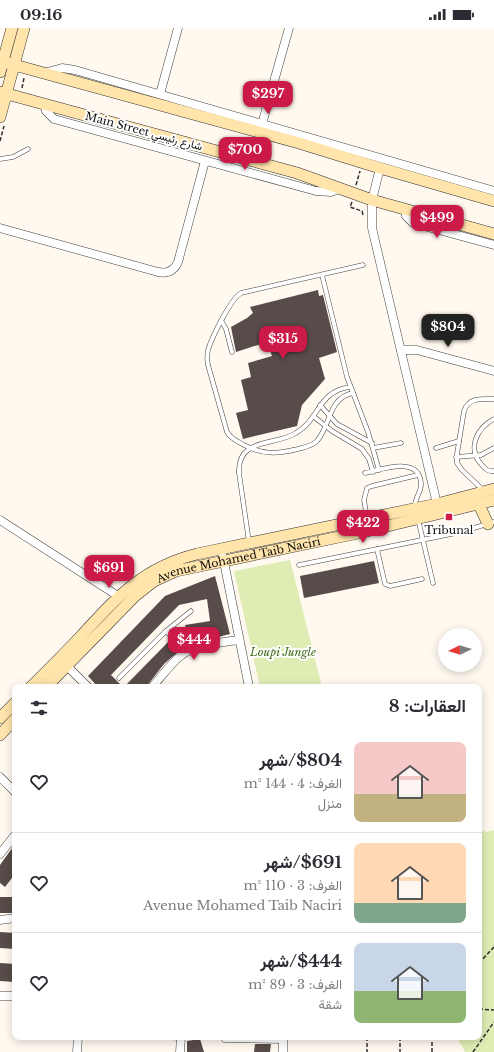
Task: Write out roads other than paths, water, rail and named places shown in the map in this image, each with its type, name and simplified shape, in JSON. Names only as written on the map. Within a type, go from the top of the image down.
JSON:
[{"type":"street","points":[[12,28],[1,65],[14,65],[299,143],[494,201]]},
{"type":"street","points":[[0,117],[3,93],[14,65],[24,28]]},
{"type":"street","points":[[160,94],[178,28]]},
{"type":"street","points":[[262,124],[289,28]]},
{"type":"street","points":[[44,73],[56,68],[69,68],[494,191]]},
{"type":"street","name":"Main Street شارع رئيسي","points":[[3,93],[297,173],[372,200],[494,234]]},
{"type":"street","points":[[45,104],[46,111],[54,119],[316,191],[326,192],[341,188]]},
{"type":"street","points":[[0,228],[158,272],[169,272],[178,262],[205,161]]},
{"type":"street","points":[[380,168],[372,200],[372,228],[437,504]]},
{"type":"street","points":[[405,209],[406,216],[413,223],[494,245]]},
{"type":"street","points":[[401,350],[417,350],[493,368]]},
{"type":"street","name":"Avenue Mohamed Taib Naciri","points":[[49,684],[135,596],[149,585],[176,571],[363,532],[417,514],[437,504],[491,498]]},
{"type":"street","name":"Avenue Mohamed Taib Naciri","points":[[34,684],[118,596],[140,578],[162,566],[185,557],[249,542],[368,519],[479,505],[491,498]]},
{"type":"street","points":[[479,505],[491,523]]},
{"type":"street","points":[[0,520],[118,596]]},
{"type":"street","points":[[221,548],[247,684]]},
{"type":"street","points":[[155,684],[180,657],[187,652],[197,648],[238,640]]},
{"type":"street","points":[[67,666],[85,684]]},
{"type":"street","points":[[0,718],[12,706]]},
{"type":"street","points":[[0,734],[12,722]]},
{"type":"street","points":[[0,777],[12,789]]},
{"type":"street","points":[[0,854],[12,839]]},
{"type":"street","points":[[0,920],[12,918]]},
{"type":"street","points":[[0,996],[12,996]]},
{"type":"street","points":[[78,1040],[78,1052]]},
{"type":"street","points":[[180,1052],[181,1040]]},
{"type":"street","points":[[283,1040],[283,1052]]},
{"type":"lane","points":[[0,159],[13,157],[28,149]]},
{"type":"lane","points":[[353,393],[338,400],[318,440],[306,447],[272,454],[250,448],[233,439],[227,432],[208,365],[208,350],[233,301],[241,293],[363,266]]},
{"type":"lane","points":[[322,275],[350,388],[373,446],[379,470]]},
{"type":"lane","points":[[222,322],[226,329],[232,352]]},
{"type":"lane","points":[[249,542],[239,468],[241,460],[250,448],[259,444],[290,437],[302,429],[320,405],[333,392],[350,388]]},
{"type":"lane","points":[[491,498],[460,468],[456,457],[464,411],[468,404],[478,399],[494,399]]},
{"type":"lane","points":[[320,405],[342,427],[373,446],[400,442]]},
{"type":"lane","points":[[313,416],[362,449],[370,459],[373,472]]},
{"type":"lane","points":[[494,419],[483,426],[474,446],[475,455],[486,470],[494,471]]},
{"type":"lane","points":[[436,448],[459,441]]},
{"type":"lane","points":[[456,457],[484,454],[494,448]]},
{"type":"lane","points":[[365,474],[404,466],[413,469],[418,475],[421,484],[415,502],[433,583]]},
{"type":"lane","points":[[368,519],[364,500],[367,488],[418,475]]},
{"type":"lane","points":[[299,565],[461,532],[491,523]]},
{"type":"lane","points":[[377,549],[385,584],[390,586],[422,579]]},
{"type":"lane","points":[[118,678],[166,631],[191,611]]},
{"type":"lane","points":[[166,631],[187,652]]},
{"type":"place","name":"Tribunal","points":[[449,517]]},
{"type":"park label","name":"Loupi Jungle","points":[[283,652]]}]
